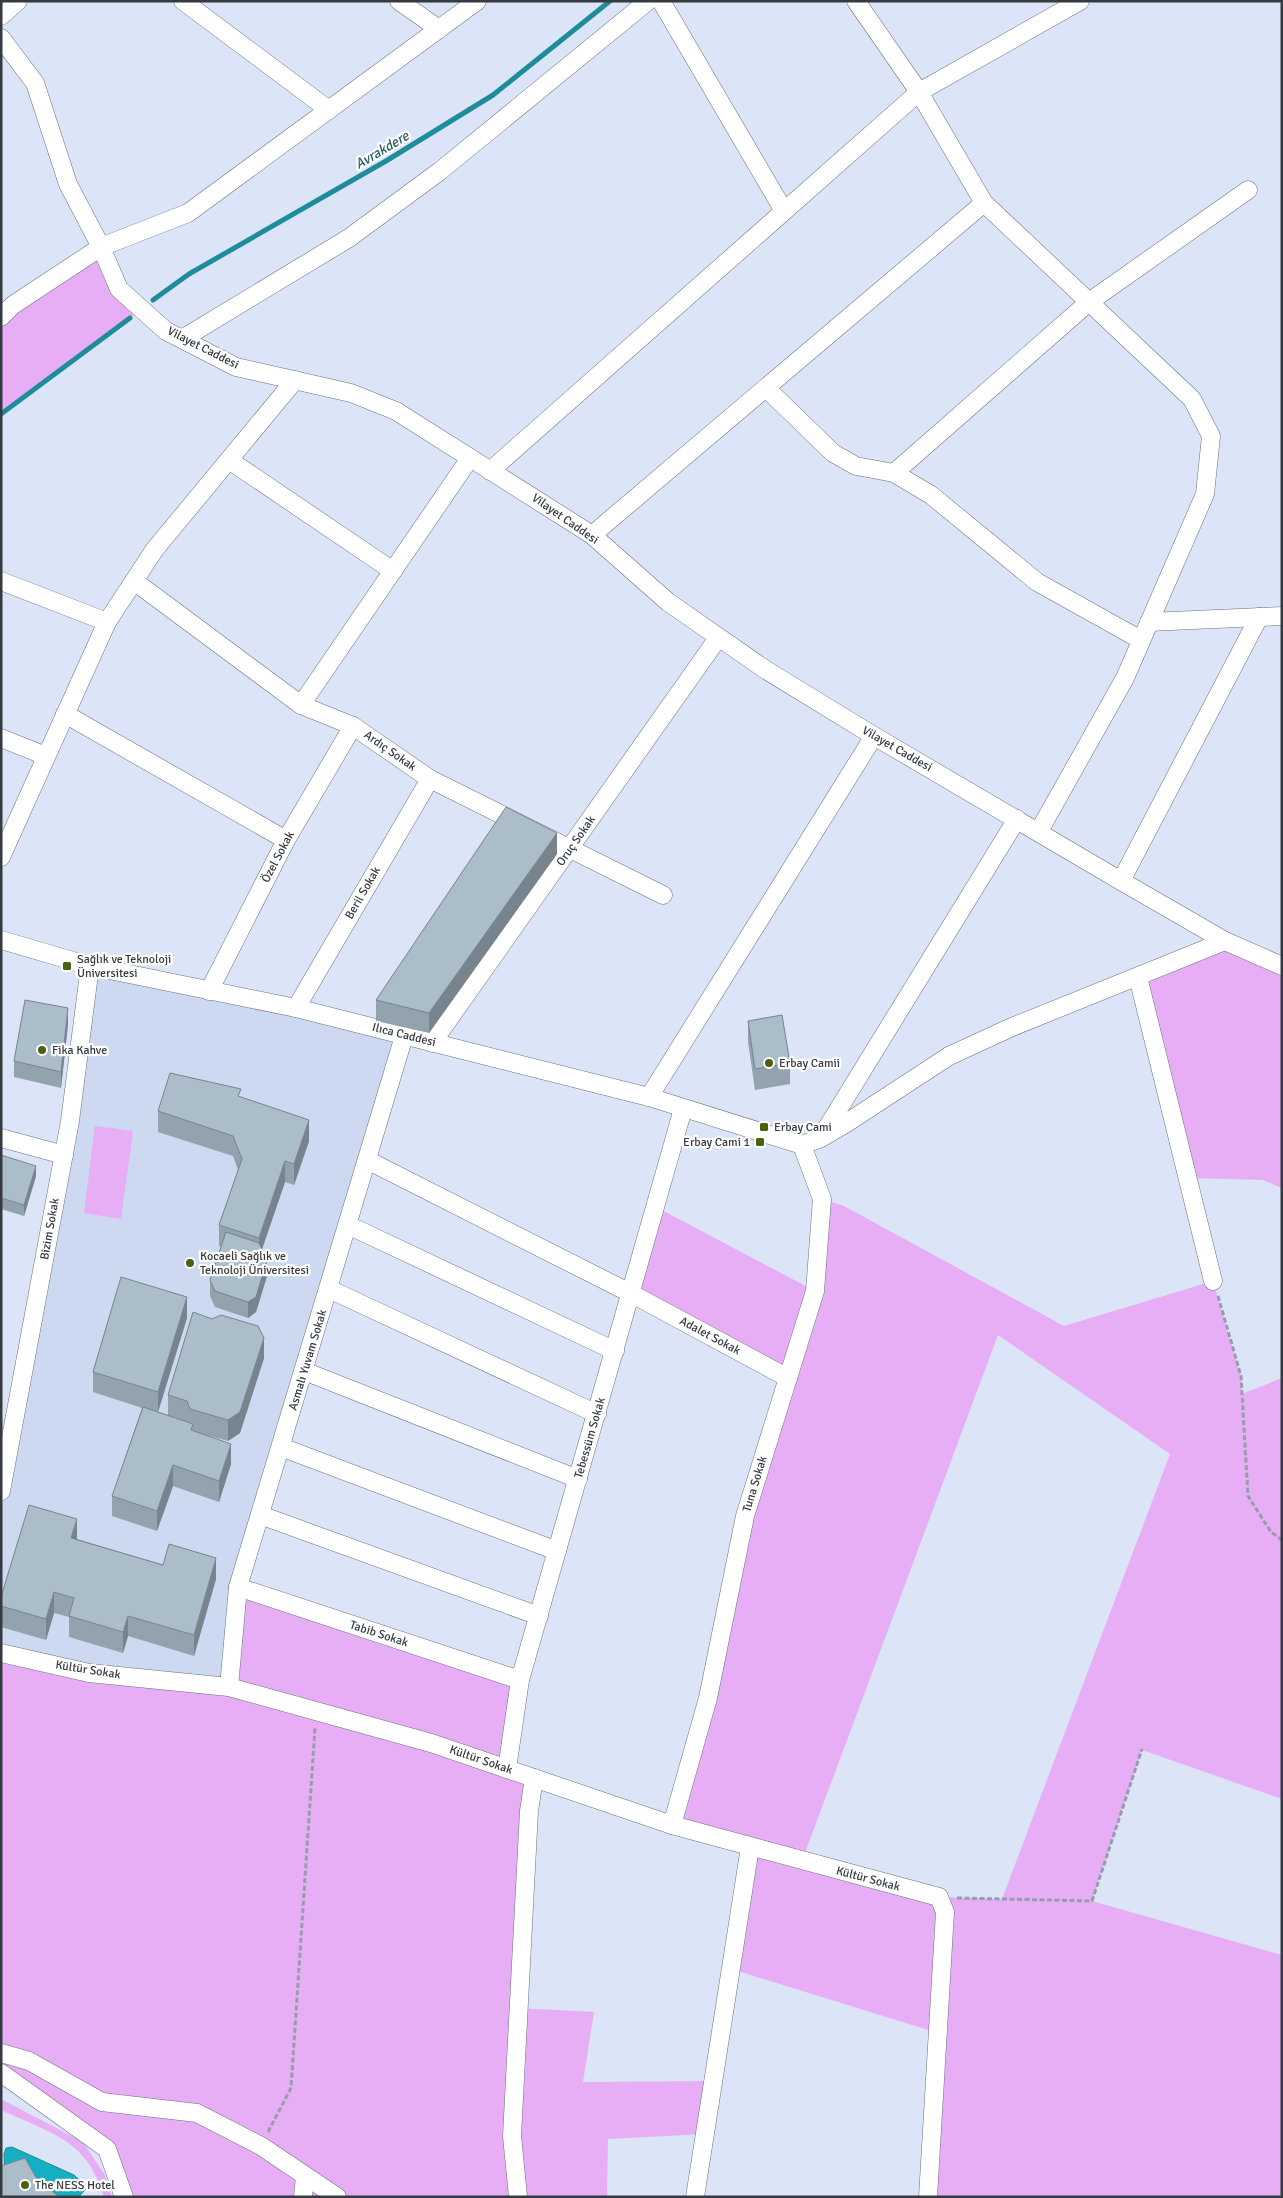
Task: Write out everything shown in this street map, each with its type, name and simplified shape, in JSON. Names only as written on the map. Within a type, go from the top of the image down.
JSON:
[{"type":"street","points":[[1,16],[18,1]]},
{"type":"street","points":[[183,1],[328,110]]},
{"type":"street","points":[[399,1],[439,29]]},
{"type":"street","points":[[1,317],[13,305],[101,247],[188,213],[477,1]]},
{"type":"street","points":[[182,339],[356,232],[440,171],[648,1]]},
{"type":"street","points":[[661,1],[784,211]]},
{"type":"street","points":[[856,1],[919,92],[984,203],[1192,399],[1211,436],[1205,494],[1125,678],[1039,832]]},
{"type":"street","points":[[490,471],[919,92],[1080,1]]},
{"type":"street","name":"Vilayet Caddesi","points":[[1,38],[35,83],[68,184],[101,247],[119,289],[166,331],[236,367],[351,393],[396,411],[592,535],[662,596],[718,638],[874,736],[1121,882],[1225,941],[1282,966]]},
{"type":"street","points":[[894,473],[1089,302],[1248,190]]},
{"type":"street","points":[[592,535],[984,203]]},
{"type":"street","points":[[1,857],[107,622],[155,549],[295,380]]},
{"type":"street","points":[[766,388],[833,452],[856,466],[894,473],[931,495],[1037,582],[1141,640]]},
{"type":"street","points":[[301,705],[470,458]]},
{"type":"street","points":[[229,460],[393,571]]},
{"type":"street","points":[[1,580],[107,622]]},
{"type":"street","name":"Ardıç Sokak","points":[[134,581],[301,705],[353,726],[430,779],[664,896]]},
{"type":"street","points":[[1149,622],[1282,616]]},
{"type":"street","points":[[1121,882],[1259,617]]},
{"type":"street","name":"Oruç Sokak","points":[[432,1042],[718,638]]},
{"type":"street","points":[[65,714],[286,840]]},
{"type":"street","name":"Özel Sokak","points":[[209,992],[286,840],[353,726]]},
{"type":"street","points":[[649,1097],[874,736]]},
{"type":"street","points":[[1,738],[46,756]]},
{"type":"street","name":"Beril Sokak","points":[[296,1008],[430,779]]},
{"type":"street","points":[[821,1138],[1017,819]]},
{"type":"street","name":"Ilıca Caddesi","points":[[1,940],[90,966],[209,992],[296,1008],[649,1097],[802,1145]]},
{"type":"street","points":[[802,1145],[821,1138],[949,1056],[1012,1027],[1225,941]]},
{"type":"street","name":"Bizim Sokak","points":[[1,1491],[5,1452],[64,1154],[90,966]]},
{"type":"street","points":[[1138,977],[1213,1281]]},
{"type":"street","name":"Asmalı Yuvam Sokak","points":[[229,1687],[238,1587],[404,1036]]},
{"type":"street","name":"Tebessüm Sokak","points":[[507,1769],[520,1680],[632,1294],[683,1109]]},
{"type":"street","points":[[1,1138],[64,1154]]},
{"type":"street","name":"Tuna Sokak","points":[[672,1824],[708,1698],[745,1516],[815,1291],[822,1199],[802,1145]]},
{"type":"street","name":"Adalet Sokak","points":[[367,1160],[632,1294],[788,1378]]},
{"type":"street","points":[[348,1225],[615,1350]]},
{"type":"street","points":[[329,1289],[597,1414]]},
{"type":"street","points":[[304,1371],[578,1479]]},
{"type":"street","points":[[281,1446],[557,1551]]},
{"type":"street","points":[[260,1515],[539,1616]]},
{"type":"street","name":"Tabib Sokak","points":[[238,1587],[520,1680]]},
{"type":"street","name":"Kültür Sokak","points":[[1,1653],[88,1673],[229,1687],[430,1743],[672,1824],[942,1905]]},
{"type":"street","points":[[518,2197],[512,2136],[529,1811],[534,1778]]},
{"type":"street","points":[[695,2197],[750,1847]]},
{"type":"street","points":[[928,2197],[942,1905]]},
{"type":"street","points":[[1,2053],[29,2061],[102,2102],[197,2113],[261,2146],[337,2197]]},
{"type":"street","points":[[1,2073],[107,2149],[124,2197]]},
{"type":"street","points":[[303,2197],[305,2176]]},
{"type":"path","points":[[1213,1281],[1242,1376],[1248,1496],[1271,1532],[1282,1540]]},
{"type":"path","points":[[261,2146],[291,2088],[316,1711]]},
{"type":"path","points":[[942,1905],[1092,1901],[1142,1750]]},
{"type":"shaded area","points":[[101,247],[141,309],[1,414],[1,317]]},
{"type":"shaded area","points":[[1225,941],[1282,966],[1282,1188],[1263,1180],[1188,1178],[1138,977]]},
{"type":"shaded area","name":"Kocaeli Sağlık ve Teknoloji Üniversitesi","points":[[90,966],[404,1036],[238,1587],[229,1687],[1,1653],[1,1491]]},
{"type":"shaded area","points":[[95,1126],[133,1131],[121,1219],[84,1213]]},
{"type":"shaded area","points":[[822,1199],[844,1206],[1064,1326],[1213,1281],[1241,1376],[1242,1394],[1282,1378],[1282,1799],[1142,1750],[1092,1901],[1282,1955],[1282,2197],[928,2197],[938,2033],[731,1969],[750,1847],[672,1825],[788,1379],[632,1294],[656,1207],[815,1291]],"holes":[[[998,1335],[1170,1454],[1002,1899],[939,1897],[802,1861]]]},
{"type":"shaded area","points":[[238,1587],[520,1680],[507,1769],[534,1778],[519,2008],[594,2012],[583,2082],[713,2081],[705,2134],[608,2139],[607,2197],[124,2197],[107,2149],[1,2073],[1,1653],[229,1687]]},
{"type":"shaded area","points":[[1,2099],[83,2142],[105,2175],[112,2197],[104,2197],[92,2168],[73,2146],[32,2123],[1,2110]]},
{"type":"water","points":[[12,2147],[74,2175],[87,2187],[79,2197],[48,2197],[5,2179],[4,2154],[6,2148]]},
{"type":"building","points":[[506,807],[557,833],[429,1013],[376,1000]]},
{"type":"building","name":"Fika Kahve","points":[[25,1000],[68,1008],[61,1072],[14,1061]]},
{"type":"building","points":[[782,1015],[790,1063],[755,1069],[748,1021]]},
{"type":"building","points":[[170,1073],[241,1089],[238,1096],[309,1120],[294,1164],[285,1161],[259,1238],[219,1225],[242,1159],[233,1136],[158,1111]]},
{"type":"building","points":[[1,1155],[36,1166],[24,1205],[1,1198]]},
{"type":"building","points":[[226,1232],[259,1243],[267,1260],[256,1297],[248,1302],[215,1291],[210,1280]]},
{"type":"building","points":[[121,1277],[187,1297],[158,1392],[93,1372]]},
{"type":"building","points":[[193,1312],[212,1319],[221,1315],[258,1326],[264,1338],[240,1412],[228,1420],[190,1409],[187,1401],[168,1395]]},
{"type":"building","points":[[143,1407],[193,1424],[191,1430],[231,1444],[219,1481],[173,1465],[157,1511],[112,1496]]},
{"type":"building","points":[[29,1505],[77,1519],[71,1538],[163,1565],[169,1544],[216,1558],[194,1635],[128,1616],[123,1632],[69,1616],[74,1598],[54,1592],[46,1619],[1,1606],[1,1597]]},
{"type":"building","points":[[25,2158],[38,2181],[60,2197],[1,2197],[1,2166]]},
{"type":"waterway","name":"Avrakdere","points":[[153,300],[189,274],[386,161],[493,95],[610,1]]},
{"type":"waterway","name":"Avrakdere","points":[[1,414],[130,318]]},
{"type":"place","name":"Sağlık ve Teknoloji Üniversitesi","points":[[67,966]]},
{"type":"place","name":"Fika Kahve","points":[[42,1050]]},
{"type":"place","name":"Erbay Camii","points":[[769,1063]]},
{"type":"place","name":"Erbay Cami","points":[[764,1127]]},
{"type":"place","name":"Erbay Cami 1","points":[[760,1142]]},
{"type":"place","name":"Kocaeli Sağlık ve Teknoloji Üniversitesi","points":[[190,1263]]},
{"type":"place","name":"The NESS Hotel","points":[[25,2185]]}]
